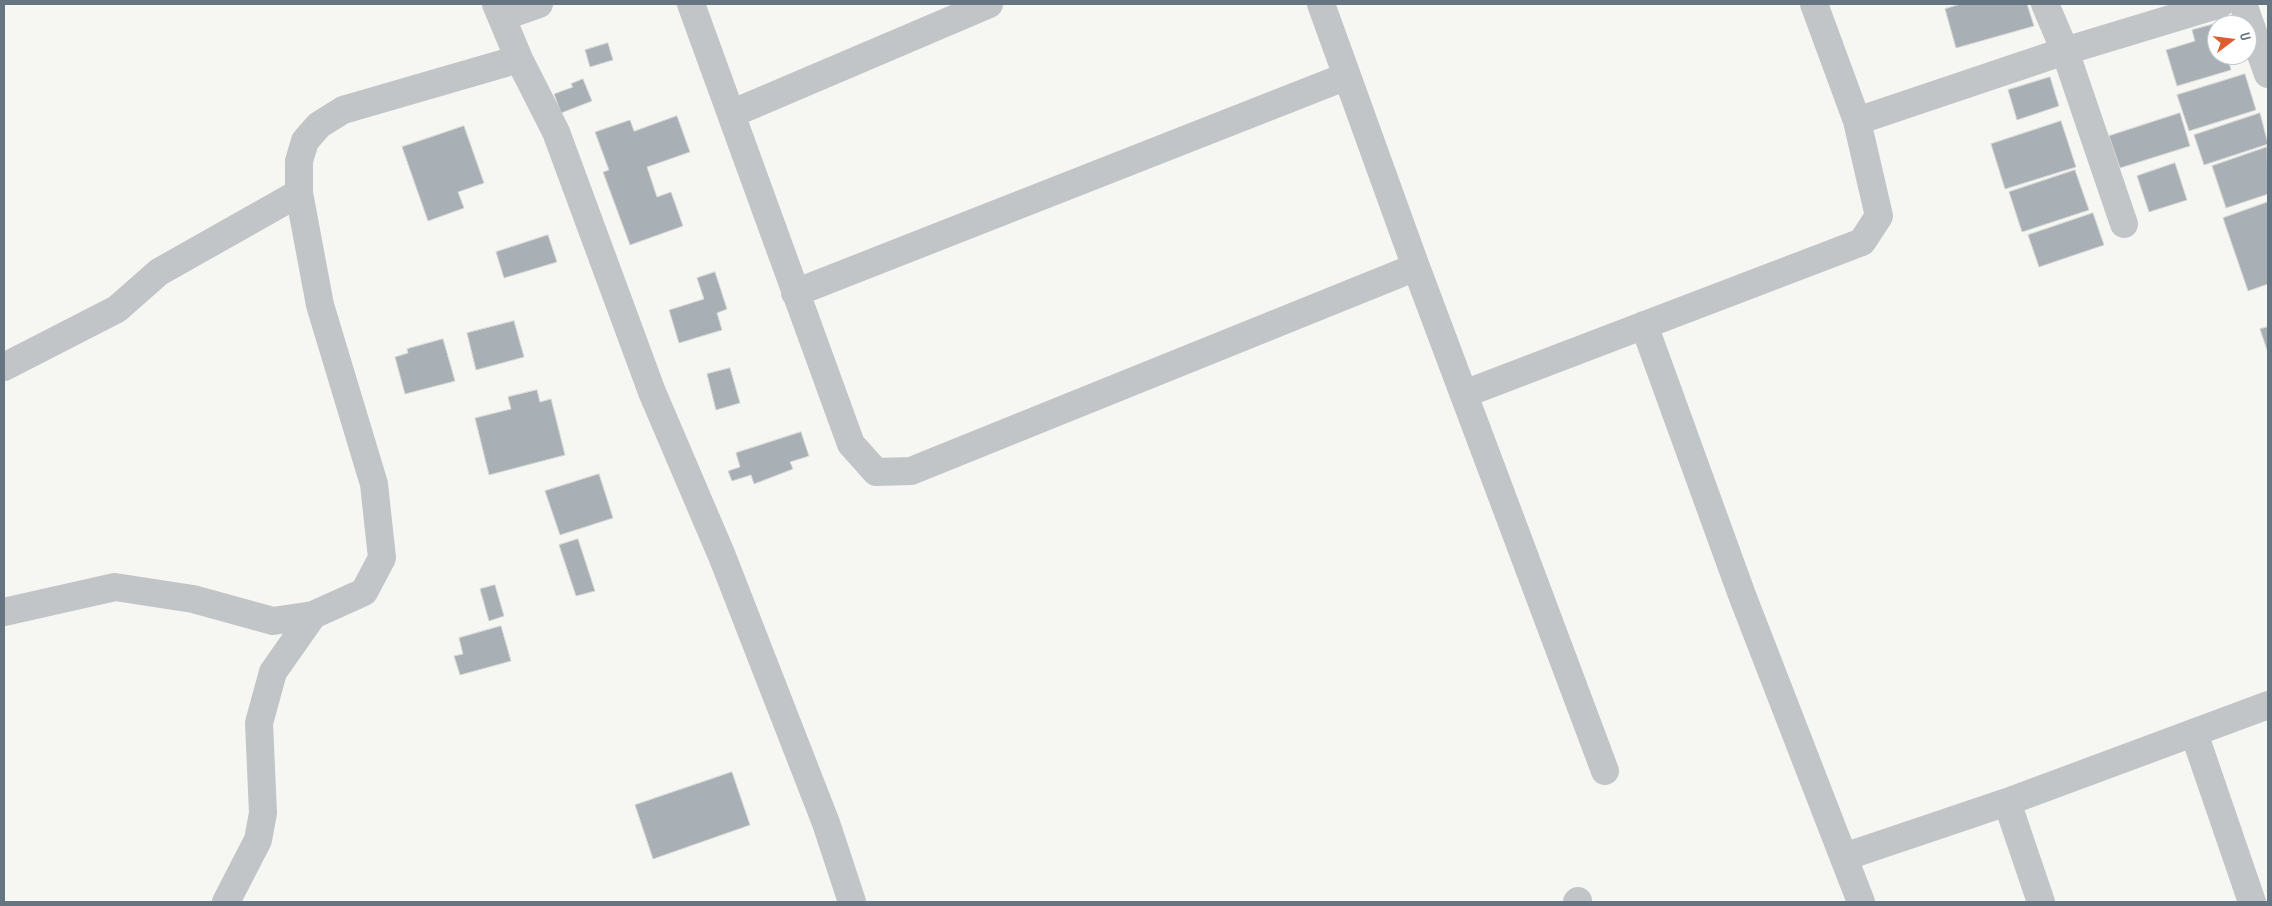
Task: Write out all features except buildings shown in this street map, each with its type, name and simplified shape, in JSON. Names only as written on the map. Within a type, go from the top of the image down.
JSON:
[{"type":"street","points":[[539,4],[499,10],[519,59],[556,132],[652,392],[726,565],[826,823],[852,902]]},
{"type":"street","points":[[691,4],[851,444],[876,472],[911,471],[1416,267]]},
{"type":"street","points":[[731,114],[989,4]]},
{"type":"street","points":[[1321,4],[1416,267],[1605,771]]},
{"type":"street","points":[[1464,394],[1862,242],[1879,216],[1857,121],[1814,4]]},
{"type":"street","points":[[2046,4],[2065,51],[2124,224]]},
{"type":"street","points":[[1857,121],[2065,51],[2220,4]]},
{"type":"street","points":[[2243,4],[2268,74]]},
{"type":"street","points":[[4,612],[115,587],[193,599],[273,621],[313,615],[364,592],[382,558],[374,484],[320,305],[299,193],[299,161],[305,141],[319,125],[343,110],[519,59]]},
{"type":"street","points":[[795,293],[1348,76]]},
{"type":"street","points":[[4,367],[117,309],[159,272],[299,193]]},
{"type":"street","points":[[1644,325],[1742,595],[1861,902]]},
{"type":"street","points":[[226,902],[258,840],[263,813],[260,723],[273,672],[313,615]]},
{"type":"street","points":[[1844,857],[2007,802],[2268,705]]},
{"type":"street","points":[[2194,733],[2252,902]]},
{"type":"street","points":[[2007,802],[2041,902]]}]
